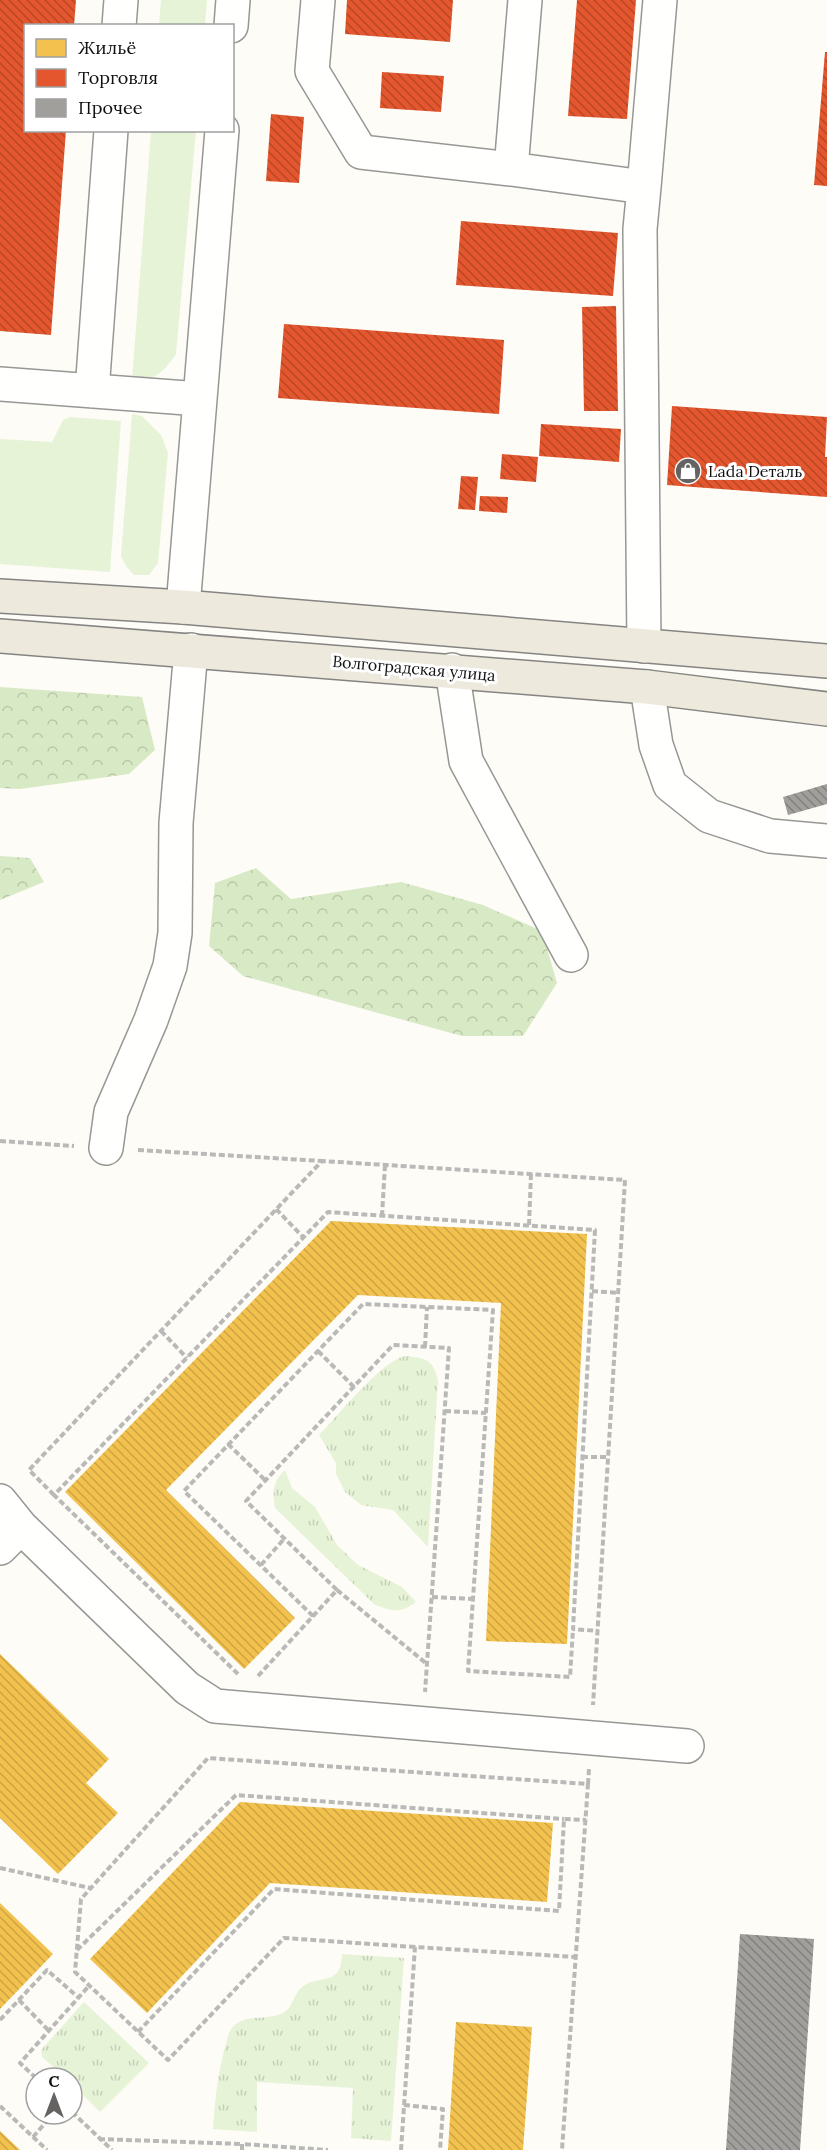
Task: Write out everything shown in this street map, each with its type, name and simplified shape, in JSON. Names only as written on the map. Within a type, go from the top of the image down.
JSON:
[{"type":"main road","points":[[0,596],[183,607],[827,661]]},
{"type":"main road","name":"Волгоградская улица","points":[[0,636],[647,687],[827,709]]},
{"type":"street","points":[[119,24],[121,0]]},
{"type":"street","points":[[231,24],[233,0]]},
{"type":"street","points":[[318,0],[312,71],[361,153],[511,169],[644,187]]},
{"type":"street","points":[[511,169],[525,0]]},
{"type":"street","points":[[644,646],[640,229],[660,0]]},
{"type":"street","points":[[92,391],[111,132]]},
{"type":"street","points":[[183,607],[222,132]]},
{"type":"street","points":[[0,384],[200,399]]},
{"type":"street","points":[[106,1148],[111,1112],[151,1020],[172,955],[175,933],[176,823],[191,650]]},
{"type":"street","points":[[452,670],[466,761],[571,955]]},
{"type":"street","points":[[647,687],[656,746],[670,785],[709,816],[770,836],[827,841]]},
{"type":"street","points":[[0,1501],[10,1537],[187,1688],[215,1706],[687,1746]]},
{"type":"path","points":[[0,1141],[626,1180],[586,1820],[562,2150]]},
{"type":"path","points":[[241,1677],[28,1470],[322,1161]]},
{"type":"path","points":[[382,1216],[385,1165]]},
{"type":"path","points":[[529,1225],[531,1174]]},
{"type":"path","points":[[276,1209],[303,1237]]},
{"type":"path","points":[[54,1495],[328,1212],[595,1230],[570,1677],[468,1671],[493,1311],[363,1304],[184,1491],[314,1616]]},
{"type":"path","points":[[592,1292],[619,1293]]},
{"type":"path","points":[[424,1347],[427,1307]]},
{"type":"path","points":[[160,1331],[187,1358]]},
{"type":"path","points":[[423,1724],[428,1664],[449,1348],[393,1345],[246,1502],[337,1590],[428,1664]]},
{"type":"path","points":[[318,1351],[354,1387]]},
{"type":"path","points":[[444,1411],[486,1413]]},
{"type":"path","points":[[228,1444],[266,1480]]},
{"type":"path","points":[[582,1457],[609,1457]]},
{"type":"path","points":[[261,1565],[284,1538]]},
{"type":"path","points":[[257,1676],[337,1590]]},
{"type":"path","points":[[432,1597],[473,1599]]},
{"type":"path","points":[[573,1629],[598,1631]]},
{"type":"path","points":[[576,1957],[284,1938],[168,2060],[88,1988],[75,1972],[81,1899],[208,1758],[588,1784]]},
{"type":"path","points":[[76,1950],[236,1795],[586,1820]]},
{"type":"path","points":[[138,2032],[274,1889],[558,1911],[564,1819]]},
{"type":"path","points":[[0,1868],[91,1888]]},
{"type":"path","points":[[401,2150],[415,1947]]},
{"type":"path","points":[[0,2020],[47,1970],[79,1998]]},
{"type":"path","points":[[24,2066],[20,2062],[88,1988]]},
{"type":"path","points":[[19,2000],[49,2031]]},
{"type":"path","points":[[404,2105],[443,2109],[440,2150]]},
{"type":"path","points":[[0,2106],[47,2150]]},
{"type":"path","points":[[84,2124],[112,2150]]},
{"type":"path","points":[[33,2137],[43,2126]]},
{"type":"path","points":[[99,2139],[242,2144],[328,2150]]},
{"type":"path","points":[[242,2144],[242,2150]]},
{"type":"green space","points":[[161,0],[207,0],[205,24],[159,24]]},
{"type":"green space","points":[[151,132],[196,132],[176,354],[167,366],[153,377],[132,380]]},
{"type":"green space","points":[[132,414],[142,416],[161,435],[168,453],[158,563],[149,575],[134,575],[121,556]]},
{"type":"green space","points":[[70,417],[121,421],[110,572],[0,564],[0,439],[52,442],[63,420]]},
{"type":"green space","points":[[0,687],[142,697],[155,750],[129,774],[20,789],[0,788]]},
{"type":"green space","points":[[0,856],[30,858],[44,882],[0,900]]},
{"type":"green space","points":[[256,868],[291,899],[401,882],[483,905],[542,931],[557,983],[523,1036],[462,1036],[243,976],[209,946],[215,883]]},
{"type":"green space","points":[[405,1356],[428,1361],[434,1368],[438,1380],[428,1547],[393,1510],[361,1505],[345,1492],[336,1474],[336,1463],[319,1435],[372,1378],[395,1360]]},
{"type":"green space","points":[[285,1470],[292,1488],[315,1507],[337,1545],[358,1565],[402,1587],[416,1602],[400,1610],[375,1605],[275,1508],[274,1487]]},
{"type":"green space","points":[[342,1954],[404,1958],[391,2141],[351,2138],[353,2088],[257,2082],[257,2132],[213,2129],[220,2071],[228,2035],[234,2026],[246,2019],[276,2016],[286,2011],[301,1988],[314,1981],[333,1976],[337,1972],[341,1965]]},
{"type":"green space","points":[[84,2002],[149,2063],[100,2112],[84,2096],[84,2066],[52,2066],[42,2057],[41,2050]]},
{"type":"building: Жильё","points":[[331,1221],[587,1234],[567,1644],[486,1641],[501,1303],[358,1295],[166,1490],[295,1618],[244,1669],[65,1492]]},
{"type":"building: Жильё","points":[[0,1654],[109,1759],[86,1783],[118,1813],[58,1874],[0,1818]]},
{"type":"building: Жильё","points":[[240,1802],[553,1823],[547,1902],[270,1883],[147,2013],[90,1959]]},
{"type":"building: Жильё","points":[[0,1903],[53,1954],[0,2009]]},
{"type":"building: Жильё","points":[[456,2022],[532,2027],[523,2150],[448,2150]]},
{"type":"building: Жильё","points":[[0,2131],[20,2150],[0,2150]]},
{"type":"building: Торговля","points":[[0,0],[76,0],[74,24],[24,24],[24,132],[66,132],[51,335],[0,331]]},
{"type":"building: Торговля","points":[[347,0],[453,0],[450,42],[345,34]]},
{"type":"building: Торговля","points":[[577,0],[636,0],[627,119],[568,116]]},
{"type":"building: Торговля","points":[[825,52],[827,52],[827,186],[814,185]]},
{"type":"building: Торговля","points":[[382,72],[444,76],[441,112],[380,108]]},
{"type":"building: Торговля","points":[[271,114],[304,117],[299,183],[266,181]]},
{"type":"building: Торговля","points":[[461,221],[618,233],[613,296],[456,285]]},
{"type":"building: Торговля","points":[[616,306],[618,411],[584,411],[582,307]]},
{"type":"building: Торговля","points":[[284,324],[504,340],[499,414],[278,398]]},
{"type":"building: Торговля","points":[[672,406],[827,417],[825,457],[827,457],[827,497],[667,485]]},
{"type":"building: Торговля","points":[[541,424],[621,429],[619,462],[539,456]]},
{"type":"building: Торговля","points":[[502,454],[538,457],[536,482],[500,479]]},
{"type":"building: Торговля","points":[[461,476],[478,477],[475,510],[458,509]]},
{"type":"building: Торговля","points":[[480,496],[508,497],[507,513],[479,511]]},
{"type":"building: Прочее","points":[[827,784],[827,804],[788,815],[783,797]]},
{"type":"building: Прочее","points":[[740,1934],[814,1939],[800,2150],[726,2150]]},
{"type":"place","name":"Lada Dеталь","points":[[688,471]]}]
